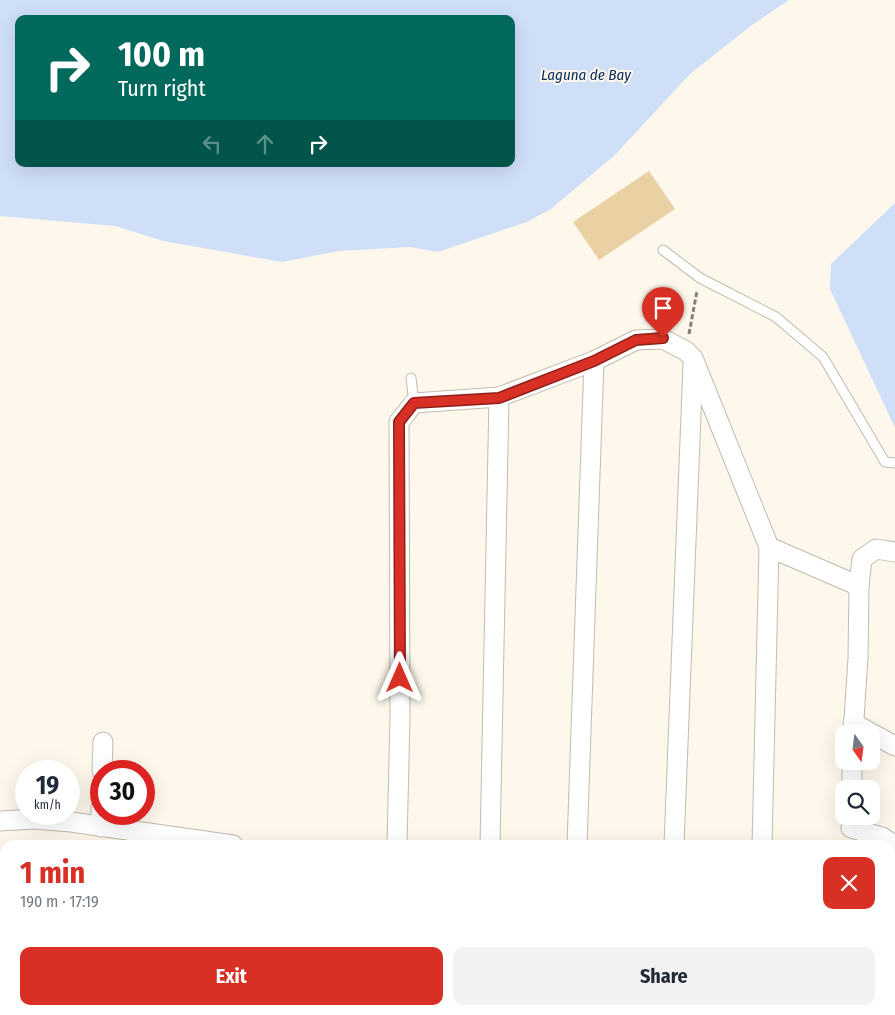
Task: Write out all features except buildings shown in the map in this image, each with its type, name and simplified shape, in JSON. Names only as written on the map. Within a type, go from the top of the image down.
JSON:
[{"type":"street","points":[[398,840],[400,717],[399,422],[414,403],[499,398],[594,361],[636,340],[663,338],[689,355],[769,547],[762,840]]},
{"type":"street","points":[[674,840],[689,355]]},
{"type":"street","points":[[577,840],[594,361]]},
{"type":"street","points":[[490,840],[499,398]]},
{"type":"street","points":[[769,547],[859,586]]},
{"type":"street","points":[[853,725],[858,658],[859,586],[862,559],[876,549],[895,552]]},
{"type":"street","points":[[880,740],[895,746]]},
{"type":"street","points":[[102,760],[103,742]]},
{"type":"street","points":[[0,821],[34,819],[71,822],[196,840]]},
{"type":"street","points":[[851,830],[882,837],[886,840]]},
{"type":"lane","points":[[663,250],[700,278],[776,317],[823,357],[885,462],[895,463]]},
{"type":"lane","points":[[411,378],[414,403]]},
{"type":"path","points":[[689,355],[700,278]]},
{"type":"shaded area","points":[[649,171],[675,209],[599,260],[573,222]]},
{"type":"water","name":"Laguna de Bay","points":[[0,0],[789,0],[752,25],[690,74],[615,155],[551,209],[527,222],[438,252],[410,247],[339,251],[282,262],[163,241],[115,226],[0,216]]},
{"type":"water","points":[[895,203],[895,428],[830,289],[831,264]]},
{"type":"route","points":[[400,678],[399,422],[414,403],[499,398],[594,361],[636,340],[663,338]]}]
